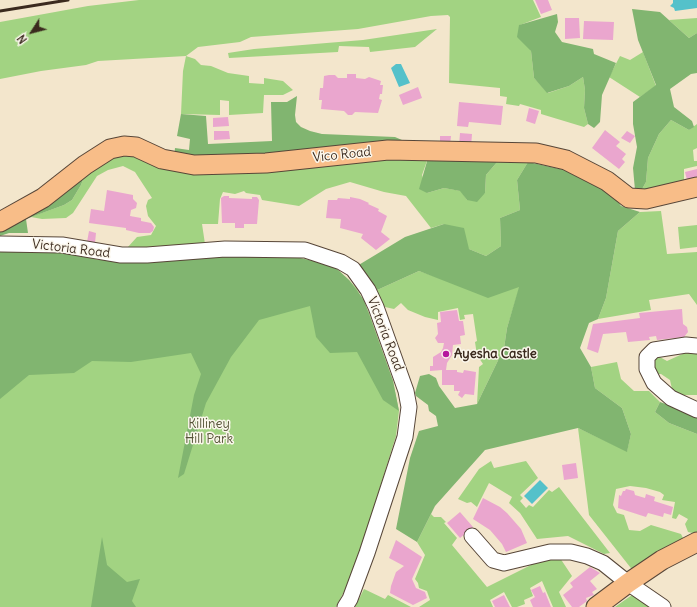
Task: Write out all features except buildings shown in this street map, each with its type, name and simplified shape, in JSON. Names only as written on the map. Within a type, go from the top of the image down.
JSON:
[{"type":"main road","name":"Vico Road","points":[[0,222],[43,198],[85,165],[110,149],[124,146],[136,147],[162,159],[194,165],[266,163],[388,150],[536,153],[566,160],[607,181],[629,198],[646,199],[697,187]]},
{"type":"main road","points":[[596,607],[662,560],[697,542]]},
{"type":"street","name":"Victoria Road","points":[[0,244],[62,245],[121,255],[141,255],[225,248],[305,250],[341,262],[353,269],[368,290],[376,307],[406,391],[409,407],[401,448],[367,553],[350,599],[345,607]]},
{"type":"street","points":[[697,346],[672,346],[654,350],[648,358],[647,369],[654,383],[671,398],[697,410]]},
{"type":"street","points":[[472,536],[493,560],[504,563],[550,552],[571,552],[602,563],[628,583],[664,607]]},
{"type":"green space","points":[[139,0],[533,0],[541,17],[520,25],[531,51],[534,78],[548,93],[569,86],[583,77],[585,90],[584,108],[588,124],[584,127],[541,114],[541,110],[520,104],[519,106],[506,104],[507,97],[500,96],[500,88],[449,83],[450,17],[448,15],[431,16],[358,29],[251,37],[240,42],[198,47],[186,56],[98,61],[86,65],[41,71],[0,79],[0,22],[88,6]]},
{"type":"green space","points":[[632,9],[660,12],[689,38],[697,33],[697,73],[691,74],[670,89],[674,107],[692,121],[694,127],[689,130],[671,120],[659,134],[648,158],[646,182],[641,191],[635,190],[633,168],[637,147],[633,124],[633,102],[656,85],[638,40]]},
{"type":"green space","points":[[557,14],[558,22],[555,32],[562,42],[593,49],[594,54],[616,63],[602,95],[600,122],[594,128],[588,124],[584,108],[585,90],[583,77],[569,86],[547,93],[534,78],[531,51],[517,37],[519,25]]},
{"type":"green space","points":[[697,18],[697,33],[689,38],[669,20]]},
{"type":"green space","points":[[437,29],[415,47],[370,52],[369,47],[339,46],[338,52],[229,58],[228,53],[254,49],[363,40]]},
{"type":"green space","points":[[643,52],[656,86],[640,97],[609,77],[620,56],[630,60]]},
{"type":"green space","points":[[186,56],[195,59],[201,65],[211,66],[228,73],[249,76],[249,83],[264,84],[264,78],[283,81],[293,90],[283,95],[264,95],[263,113],[229,115],[229,101],[220,100],[220,115],[181,114],[183,71]]},
{"type":"green space","points":[[297,96],[295,115],[296,122],[301,127],[322,134],[395,137],[402,140],[405,145],[266,160],[174,158],[175,148],[189,150],[190,139],[177,136],[181,114],[206,116],[208,144],[272,141],[271,102],[287,102]]},
{"type":"green space","points":[[671,120],[689,130],[697,124],[697,148],[693,150],[694,161],[697,161],[697,166],[684,169],[684,183],[641,191],[646,182],[648,158],[659,134]]},
{"type":"green space","points":[[111,153],[428,158],[422,175],[427,193],[444,188],[461,191],[467,200],[485,193],[486,175],[498,161],[528,162],[517,180],[520,210],[500,218],[501,246],[486,256],[469,249],[444,224],[431,228],[406,196],[384,192],[350,182],[326,189],[299,206],[262,200],[260,195],[246,193],[244,191],[235,194],[223,192],[220,199],[218,224],[202,224],[205,244],[127,248],[137,237],[151,235],[156,226],[148,216],[146,206],[148,200],[152,198],[135,172],[123,166],[108,170],[97,176],[73,213],[66,218],[42,219],[31,217],[64,205],[72,200],[81,185],[88,165]]},
{"type":"green space","points":[[428,158],[498,161],[486,175],[485,193],[477,202],[467,200],[460,191],[444,188],[427,193],[419,189]]},
{"type":"green space","points":[[528,162],[578,173],[616,199],[621,206],[640,212],[618,231],[606,298],[598,319],[589,323],[580,348],[591,367],[595,388],[622,408],[631,434],[627,452],[578,428],[485,450],[435,506],[417,542],[396,529],[410,458],[419,431],[438,426],[436,416],[429,411],[428,405],[416,396],[415,393],[420,376],[429,374],[436,378],[439,386],[455,408],[477,404],[504,348],[507,328],[519,287],[488,298],[419,271],[375,291],[357,266],[405,237],[444,224],[464,228],[469,249],[486,256],[501,246],[500,218],[520,210],[517,180]]},
{"type":"green space","points":[[88,165],[81,185],[72,200],[64,205],[26,219],[28,233],[9,233],[0,236],[0,226]]},
{"type":"green space","points":[[661,211],[667,254],[697,252],[697,305],[689,294],[649,300],[651,310],[598,319],[606,298],[618,231],[640,212]]},
{"type":"green space","points":[[697,225],[697,247],[680,249],[678,227]]},
{"type":"green space","name":"Killiney Hill Park","points":[[0,251],[68,252],[98,260],[300,258],[338,270],[349,280],[357,289],[369,313],[393,381],[399,411],[396,436],[363,542],[351,578],[336,607],[0,607]]},
{"type":"green space","points":[[0,251],[68,252],[98,260],[158,261],[178,258],[260,255],[300,258],[327,264],[338,270],[349,280],[364,300],[393,381],[399,411],[383,400],[357,352],[330,353],[316,337],[310,306],[259,320],[231,357],[206,403],[184,474],[178,478],[194,395],[201,374],[191,353],[131,362],[92,361],[74,373],[29,375],[0,399]]},
{"type":"green space","points":[[419,271],[445,280],[520,286],[507,328],[504,348],[477,404],[479,367],[483,364],[477,355],[475,342],[477,341],[473,314],[464,315],[465,319],[460,320],[458,308],[438,312],[438,320],[425,317],[408,310],[401,303],[394,309],[385,307],[380,302],[375,291]]},
{"type":"green space","points":[[689,351],[697,352],[697,395],[681,395],[672,389],[670,380],[661,374],[653,374],[654,360],[658,356],[667,361]]},
{"type":"green space","points":[[617,362],[621,379],[634,391],[649,391],[660,402],[655,412],[669,423],[697,434],[697,534],[688,532],[685,524],[688,519],[679,514],[676,519],[672,518],[675,502],[662,500],[664,495],[660,492],[630,486],[616,489],[613,505],[617,513],[624,515],[629,530],[640,531],[651,525],[681,534],[686,544],[634,572],[589,515],[578,428],[627,451],[631,434],[622,408],[595,388],[591,367]]},
{"type":"green space","points":[[660,402],[697,415],[697,434],[669,423],[655,412]]},
{"type":"green space","points":[[491,461],[494,468],[526,461],[538,478],[520,495],[523,498],[520,501],[526,508],[529,505],[533,507],[549,490],[552,492],[559,487],[610,553],[604,554],[568,536],[537,539],[520,513],[509,503],[512,497],[489,483],[477,507],[471,502],[467,503],[458,499],[479,469]]},
{"type":"green space","points":[[431,514],[434,517],[441,517],[446,522],[444,523],[457,538],[452,545],[487,587],[541,560],[560,558],[572,576],[559,592],[566,607],[553,607],[542,581],[530,588],[533,596],[524,600],[525,604],[517,607],[512,607],[504,592],[490,600],[493,607],[419,607],[430,600],[427,591],[419,588],[415,579],[425,555],[417,542]]},
{"type":"green space","points":[[102,537],[107,565],[127,582],[140,579],[132,601],[136,607],[91,607]]},
{"type":"green space","points":[[364,589],[385,599],[388,595],[411,607],[355,607]]},
{"type":"green space","points":[[632,595],[643,601],[652,607],[615,607]]},
{"type":"water","points":[[673,0],[697,0],[697,8],[675,11],[674,8],[670,6],[673,3]]},
{"type":"water","points":[[396,64],[401,64],[410,83],[399,87],[391,68]]},
{"type":"water","points":[[540,480],[548,488],[532,504],[524,496]]},
{"type":"railway","points":[[0,11],[68,0]]},
{"type":"place","name":"Ayesha Castle","points":[[446,354]]}]
